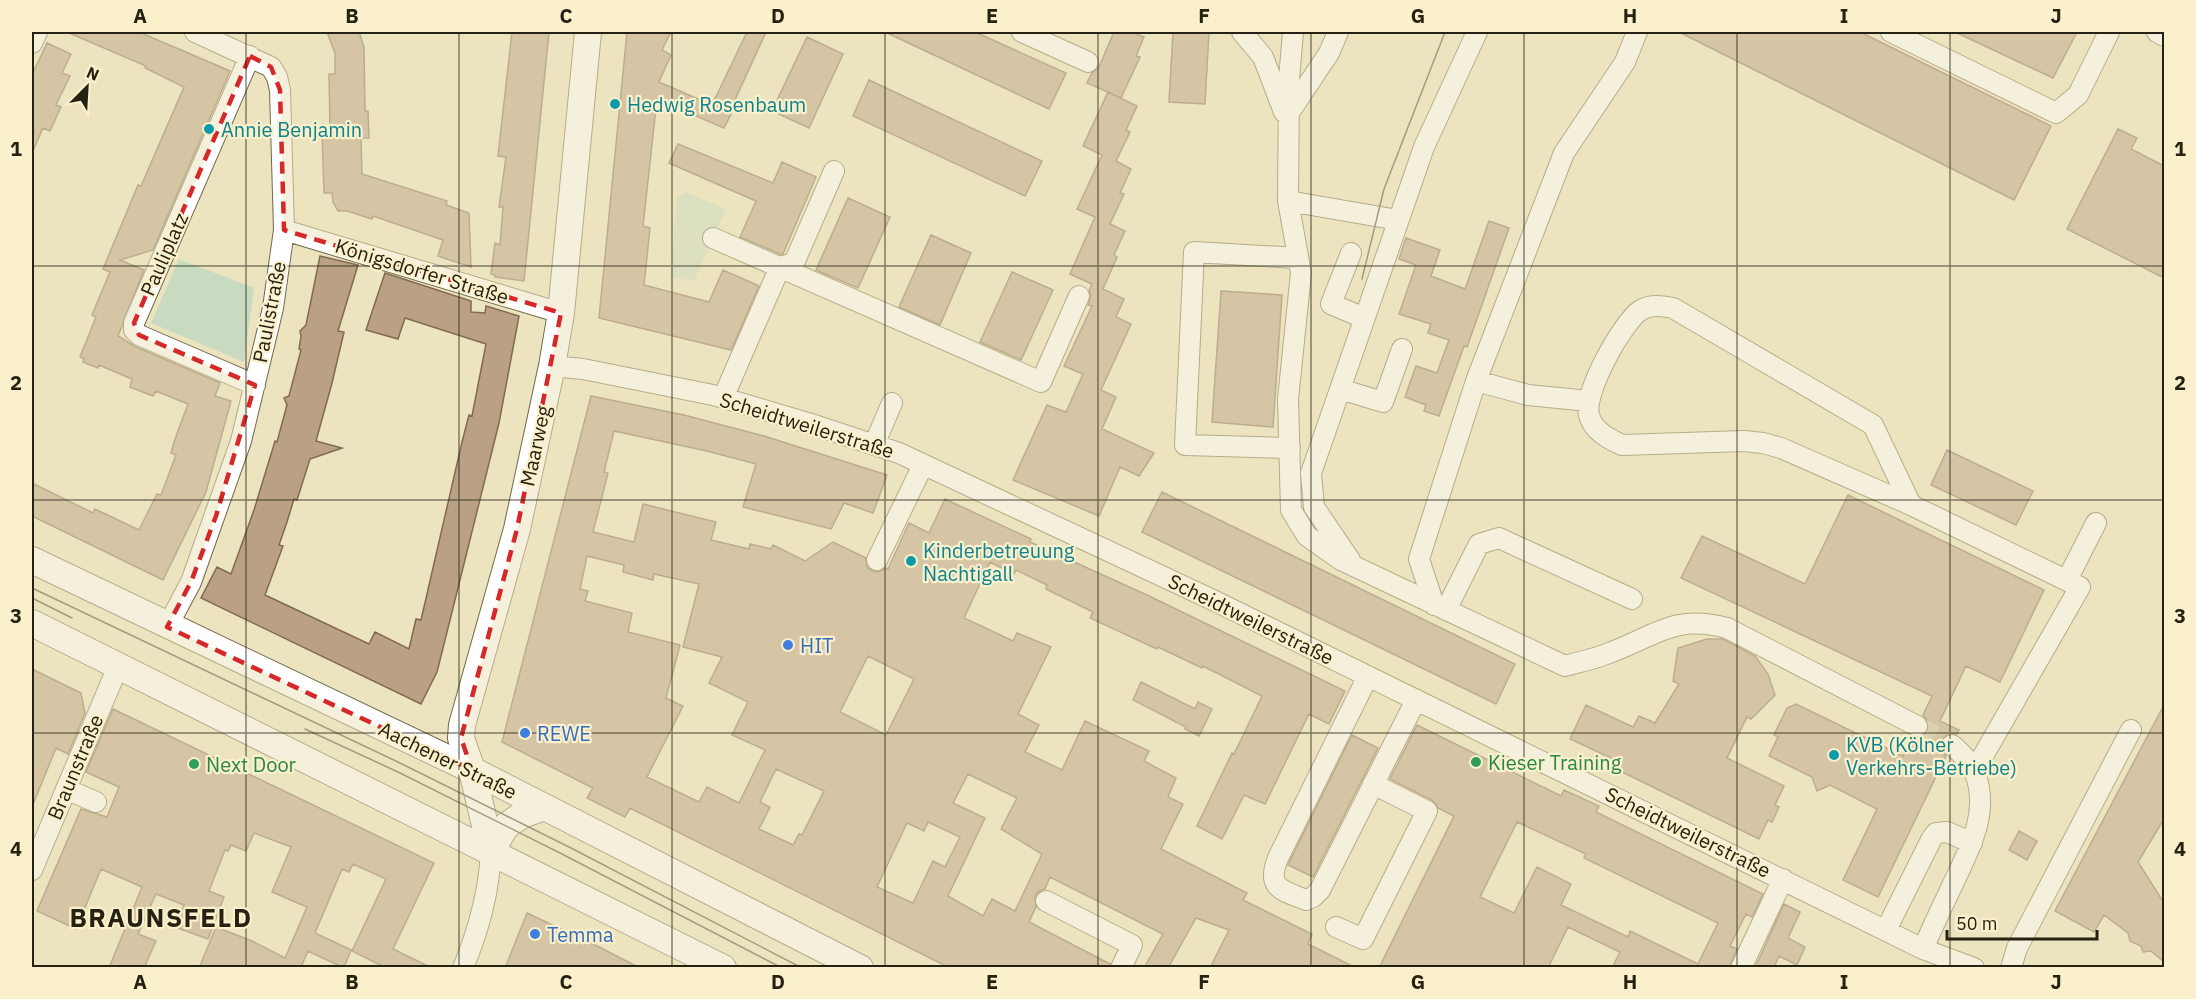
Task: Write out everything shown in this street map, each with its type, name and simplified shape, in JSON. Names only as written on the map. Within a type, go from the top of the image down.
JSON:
[{"type":"main road","name":"Maarweg","points":[[491,851],[472,770],[461,738],[462,725],[517,529],[552,366],[561,313],[588,32]]},
{"type":"main road","name":"Aachener Straße","points":[[32,560],[167,627],[472,770],[860,968]]},
{"type":"main road","points":[[32,622],[723,968]]},
{"type":"main road","points":[[491,851],[506,826],[522,815],[544,807]]},
{"type":"street","points":[[32,43],[37,32]]},
{"type":"street","name":"Paulistraße","points":[[167,627],[191,582],[241,441],[273,308],[284,230],[280,90],[277,77],[271,67],[195,32]]},
{"type":"street","points":[[1022,32],[1088,62]]},
{"type":"street","points":[[1242,32],[1263,57],[1289,119]]},
{"type":"street","points":[[1293,32],[1288,201],[1301,273],[1288,399],[1291,510],[1307,536],[1341,560],[1565,666],[1608,654],[1678,624],[1695,622],[1711,624],[1727,628],[1917,726]]},
{"type":"street","points":[[1289,119],[1329,53],[1338,32]]},
{"type":"street","points":[[1354,566],[1314,507],[1311,473],[1424,147],[1477,32]]},
{"type":"street","points":[[1440,607],[1419,559],[1476,381],[1564,153],[1624,62],[1637,32]]},
{"type":"street","points":[[1891,32],[2056,113],[2078,95],[2109,32]]},
{"type":"street","points":[[2157,32],[2164,36]]},
{"type":"street","name":"Pauliplatz","points":[[250,56],[134,323],[139,335],[255,384]]},
{"type":"street","points":[[723,398],[780,267],[794,262],[834,171]]},
{"type":"street","points":[[1288,201],[1398,220]]},
{"type":"street","name":"Königsdorfer Straße","points":[[284,230],[561,313]]},
{"type":"street","points":[[713,238],[1041,382],[1079,296]]},
{"type":"street","points":[[1290,448],[1185,445],[1194,252],[1298,258]]},
{"type":"street","points":[[1351,254],[1331,304],[1364,318]]},
{"type":"street","points":[[1911,505],[1873,425],[1673,308],[1655,305],[1642,309],[1632,318],[1611,350],[1592,389],[1588,415],[1595,427],[1609,439],[1622,445],[1744,441],[1781,448],[1911,505],[2080,587],[1975,770]]},
{"type":"street","points":[[1340,389],[1383,402],[1402,349]]},
{"type":"street","name":"Scheidtweilerstraße","points":[[552,366],[583,369],[723,398],[899,453],[1215,601],[1923,949],[1974,968]]},
{"type":"street","points":[[1476,381],[1528,395],[1589,401]]},
{"type":"street","points":[[874,445],[892,403]]},
{"type":"street","points":[[877,560],[923,465]]},
{"type":"street","points":[[2067,580],[2096,523]]},
{"type":"street","points":[[1440,607],[1479,544],[1499,538],[1632,599]]},
{"type":"street","name":"Braunstraße","points":[[32,870],[119,664]]},
{"type":"street","points":[[1368,676],[1278,858],[1273,872],[1274,881],[1282,891],[1306,900],[1320,890],[1416,700]]},
{"type":"street","points":[[2011,968],[2017,948],[2131,730]]},
{"type":"street","points":[[1923,949],[1972,843],[1980,815],[1980,789],[1975,770],[1952,745]]},
{"type":"street","points":[[1336,927],[1363,939],[1427,811],[1373,784]]},
{"type":"street","points":[[66,789],[96,802]]},
{"type":"street","points":[[1886,930],[1936,833],[1947,832],[1972,843]]},
{"type":"street","points":[[463,968],[477,934],[484,905],[490,877],[491,851]]},
{"type":"street","points":[[1741,968],[1783,879]]},
{"type":"street","points":[[1046,901],[1132,945],[1121,968]]},
{"type":"street","name":"Scheidtweilerstraße","points":[[1923,949],[1947,968]]},
{"type":"highlighted area","points":[[250,56],[271,67],[280,90],[284,230],[561,313],[517,529],[461,738],[472,770],[167,627],[191,582],[216,516],[255,385],[139,335],[134,323]]},
{"type":"green space","points":[[686,192],[726,209],[694,281],[670,277],[677,197]]},
{"type":"green space","points":[[179,259],[254,288],[244,362],[151,323]]},
{"type":"building","points":[[67,32],[139,32],[230,71],[153,250],[120,260],[144,270],[118,336],[134,346],[220,383],[215,396],[231,401],[206,492],[163,580],[32,516],[32,483],[93,513],[95,509],[139,530],[157,494],[161,495],[176,455],[171,453],[188,404],[156,391],[153,396],[130,387],[132,379],[99,365],[98,368],[83,362],[84,359],[80,357],[96,317],[92,315],[110,272],[103,269],[138,185],[141,186],[184,87],[145,68],[146,66]]},
{"type":"building","points":[[327,32],[359,32],[364,47],[365,111],[368,111],[369,138],[361,138],[362,174],[447,201],[446,205],[469,213],[471,267],[438,256],[443,240],[373,216],[372,219],[347,211],[338,211],[333,202],[332,193],[324,193],[322,131],[330,130],[329,74],[335,74],[335,53]]},
{"type":"building","points":[[512,32],[549,32],[524,281],[495,277],[491,274],[495,243],[500,245],[503,207],[499,207],[506,157],[498,156]]},
{"type":"building","points":[[627,32],[671,32],[662,50],[671,55],[659,82],[712,105],[747,32],[766,32],[724,128],[657,99],[643,226],[650,228],[644,285],[709,302],[723,270],[759,286],[731,350],[599,318]]},
{"type":"building","points":[[885,32],[975,32],[1066,73],[1049,109]]},
{"type":"building","points":[[1114,32],[1131,32],[1144,37],[1136,56],[1140,57],[1121,98],[1087,83],[1092,73],[1099,67]]},
{"type":"building","points":[[1173,32],[1209,32],[1205,104],[1169,102]]},
{"type":"building","points":[[1679,32],[1860,32],[2051,126],[2014,200]]},
{"type":"building","points":[[1955,32],[2077,32],[2053,78]]},
{"type":"building","points":[[807,37],[843,54],[809,128],[772,111]]},
{"type":"building","points":[[47,43],[71,54],[62,73],[70,76],[56,105],[61,107],[50,131],[43,128],[32,153],[32,75]]},
{"type":"building","points":[[869,80],[1042,161],[1025,196],[853,116]]},
{"type":"building","points":[[1108,92],[1137,106],[1126,130],[1130,132],[1116,161],[1131,169],[1120,193],[1124,194],[1110,224],[1125,231],[1103,289],[1124,299],[1116,317],[1131,324],[1101,390],[1116,397],[1102,429],[1154,453],[1139,476],[1120,467],[1099,516],[1013,480],[1047,405],[1066,412],[1083,374],[1064,366],[1092,306],[1088,305],[1092,284],[1070,274],[1095,217],[1077,209],[1102,155],[1083,146]]},
{"type":"building","points":[[2118,129],[2137,138],[2131,149],[2164,166],[2164,278],[2067,229]]},
{"type":"building","points":[[678,144],[773,183],[782,162],[816,177],[783,254],[740,237],[756,201],[669,163]]},
{"type":"building","points":[[848,198],[890,217],[858,288],[816,270]]},
{"type":"building","points":[[1489,221],[1509,228],[1467,347],[1464,346],[1439,416],[1424,411],[1426,405],[1405,397],[1416,366],[1437,373],[1449,340],[1428,333],[1431,324],[1399,314],[1416,265],[1399,259],[1406,238],[1440,250],[1431,276],[1465,289]]},
{"type":"building","points":[[931,235],[971,253],[940,325],[899,307]]},
{"type":"building","points":[[320,256],[358,265],[338,331],[344,332],[316,441],[342,448],[310,459],[297,500],[294,499],[279,545],[283,546],[265,595],[369,644],[375,632],[409,649],[416,619],[421,620],[462,442],[469,415],[472,416],[486,344],[405,318],[398,339],[366,330],[385,273],[471,301],[471,312],[485,313],[486,306],[519,316],[499,423],[437,672],[421,704],[201,598],[217,567],[231,574],[254,510],[287,405],[284,398],[289,396],[301,350],[299,349],[300,331],[306,325]]},
{"type":"building","points":[[1012,272],[1053,290],[1021,360],[980,342]]},
{"type":"building","points":[[1221,291],[1282,295],[1273,427],[1212,422]]},
{"type":"building","points":[[591,396],[684,415],[764,436],[887,475],[873,513],[844,503],[831,529],[743,507],[756,464],[614,431],[604,472],[608,473],[593,532],[634,542],[643,504],[716,522],[711,540],[749,549],[750,544],[771,549],[773,545],[805,561],[833,542],[866,558],[867,567],[878,572],[888,569],[909,523],[929,533],[945,499],[1031,539],[1030,542],[1147,595],[1345,691],[1329,724],[1309,714],[1265,804],[1244,795],[1222,839],[1197,826],[1262,696],[1203,666],[1202,668],[1158,647],[1157,649],[1090,618],[1093,612],[1046,589],[1047,585],[1016,570],[1014,574],[990,562],[964,618],[1013,641],[1017,633],[1051,647],[1018,714],[1039,725],[1025,752],[1062,770],[1085,721],[1149,751],[1144,761],[1176,778],[1168,797],[1183,804],[1161,849],[1247,893],[1243,900],[1312,934],[1308,944],[1356,968],[1210,968],[1229,930],[1196,918],[1168,968],[1144,968],[1163,934],[1050,877],[1045,889],[1039,891],[1035,896],[1036,907],[1029,922],[1110,964],[1109,968],[950,968],[630,808],[625,817],[587,798],[593,788],[502,742]],"holes":[[[587,556],[624,565],[623,572],[653,580],[654,574],[699,584],[683,647],[722,657],[709,683],[748,702],[732,735],[765,750],[739,803],[707,787],[699,802],[647,777],[683,706],[666,698],[680,645],[628,632],[632,613],[585,601],[588,591],[580,589]],[[868,656],[914,679],[886,735],[840,712]],[[776,769],[824,791],[802,835],[799,834],[793,845],[759,829],[770,807],[760,802]],[[968,774],[1017,798],[1001,829],[1042,854],[1015,911],[992,899],[983,916],[948,896],[985,818],[953,803]],[[928,822],[960,837],[945,867],[933,861],[913,903],[877,887],[907,823],[924,831]]]},
{"type":"building","points":[[1947,450],[2033,491],[2016,525],[1931,485]]},
{"type":"building","points":[[1162,492],[1515,664],[1496,704],[1142,532]]},
{"type":"building","points":[[1848,495],[2044,590],[2000,682],[1966,666],[1940,721],[1959,730],[1957,734],[1948,734],[1940,742],[1941,749],[1946,756],[1878,897],[1843,880],[1877,809],[1830,785],[1817,791],[1812,777],[1769,756],[1778,737],[1774,735],[1787,708],[1796,704],[1903,756],[1912,737],[1923,736],[1928,731],[1927,720],[1923,715],[1932,696],[1681,578],[1702,536],[1805,584]]},
{"type":"building","points":[[1707,639],[1723,639],[1755,656],[1768,674],[1775,695],[1751,719],[1747,717],[1727,758],[1784,786],[1775,805],[1779,807],[1772,822],[1768,820],[1759,839],[1614,768],[1615,760],[1570,739],[1586,705],[1633,727],[1639,716],[1655,723],[1679,684],[1673,681],[1678,648]]},
{"type":"building","points":[[32,669],[81,693],[85,713],[68,754],[56,748],[32,807]]},
{"type":"building","points":[[1141,682],[1195,709],[1198,702],[1212,709],[1199,736],[1133,700]]},
{"type":"building","points":[[2164,705],[2164,819],[2138,862],[2164,903],[2164,962],[2151,951],[2143,952],[2141,946],[2130,941],[2128,933],[2104,915],[2094,932],[2055,911]]},
{"type":"building","points":[[113,709],[434,863],[393,949],[432,968],[386,968],[352,951],[386,879],[353,864],[349,872],[342,869],[315,933],[351,950],[344,968],[308,951],[301,967],[303,968],[199,968],[216,927],[252,941],[285,958],[307,907],[272,892],[291,847],[254,833],[246,851],[231,845],[228,851],[225,850],[209,891],[224,897],[208,939],[175,927],[184,905],[156,894],[138,934],[156,941],[144,968],[109,968],[142,887],[101,869],[76,929],[37,911],[81,809],[107,817],[119,787],[86,772]]},
{"type":"building","points":[[1417,725],[1561,796],[1564,790],[1599,806],[1596,812],[1763,894],[1752,917],[1746,914],[1730,946],[1737,949],[1729,968],[1612,968],[1620,952],[1568,927],[1548,968],[1379,968],[1454,816],[1438,808],[1432,800],[1390,779]],"holes":[[[1517,822],[1586,854],[1584,858],[1718,923],[1698,964],[1630,931],[1628,937],[1561,905],[1571,884],[1537,867],[1514,913],[1480,897]]]},
{"type":"building","points":[[1352,735],[1378,748],[1313,877],[1288,865]]},
{"type":"building","points":[[2019,831],[2037,841],[2027,860],[2009,850]]},
{"type":"building","points":[[1784,904],[1800,912],[1788,938],[1805,947],[1797,965],[1779,956],[1775,965],[1779,968],[1755,968]]},
{"type":"building","points":[[527,913],[599,947],[640,968],[505,968]]},
{"type":"tunnel","points":[[1917,726],[1952,745]]},
{"type":"tram line","points":[[1362,279],[1384,189],[1445,32]]},
{"type":"tram line","points":[[32,588],[402,764],[571,848],[802,968]]},
{"type":"tram line","points":[[32,598],[72,618]]},
{"type":"tram line","points":[[305,729],[398,772],[560,853],[782,968]]},
{"type":"place","name":"Hedwig Rosenbaum","points":[[615,104]]},
{"type":"place","name":"Annie Benjamin","points":[[209,129]]},
{"type":"place","name":"Kinderbetreuung Nachtigall","points":[[911,561]]},
{"type":"place","name":"HIT","points":[[788,645]]},
{"type":"place","name":"REWE","points":[[525,733]]},
{"type":"place","name":"KVB (Kölner Verkehrs-Betriebe)","points":[[1834,755]]},
{"type":"place","name":"Kieser Training","points":[[1476,762]]},
{"type":"place","name":"Next Door","points":[[194,764]]},
{"type":"place","name":"Temma","points":[[535,934]]},
{"type":"district","name":"BRAUNSFELD","points":[[161,917]]}]
